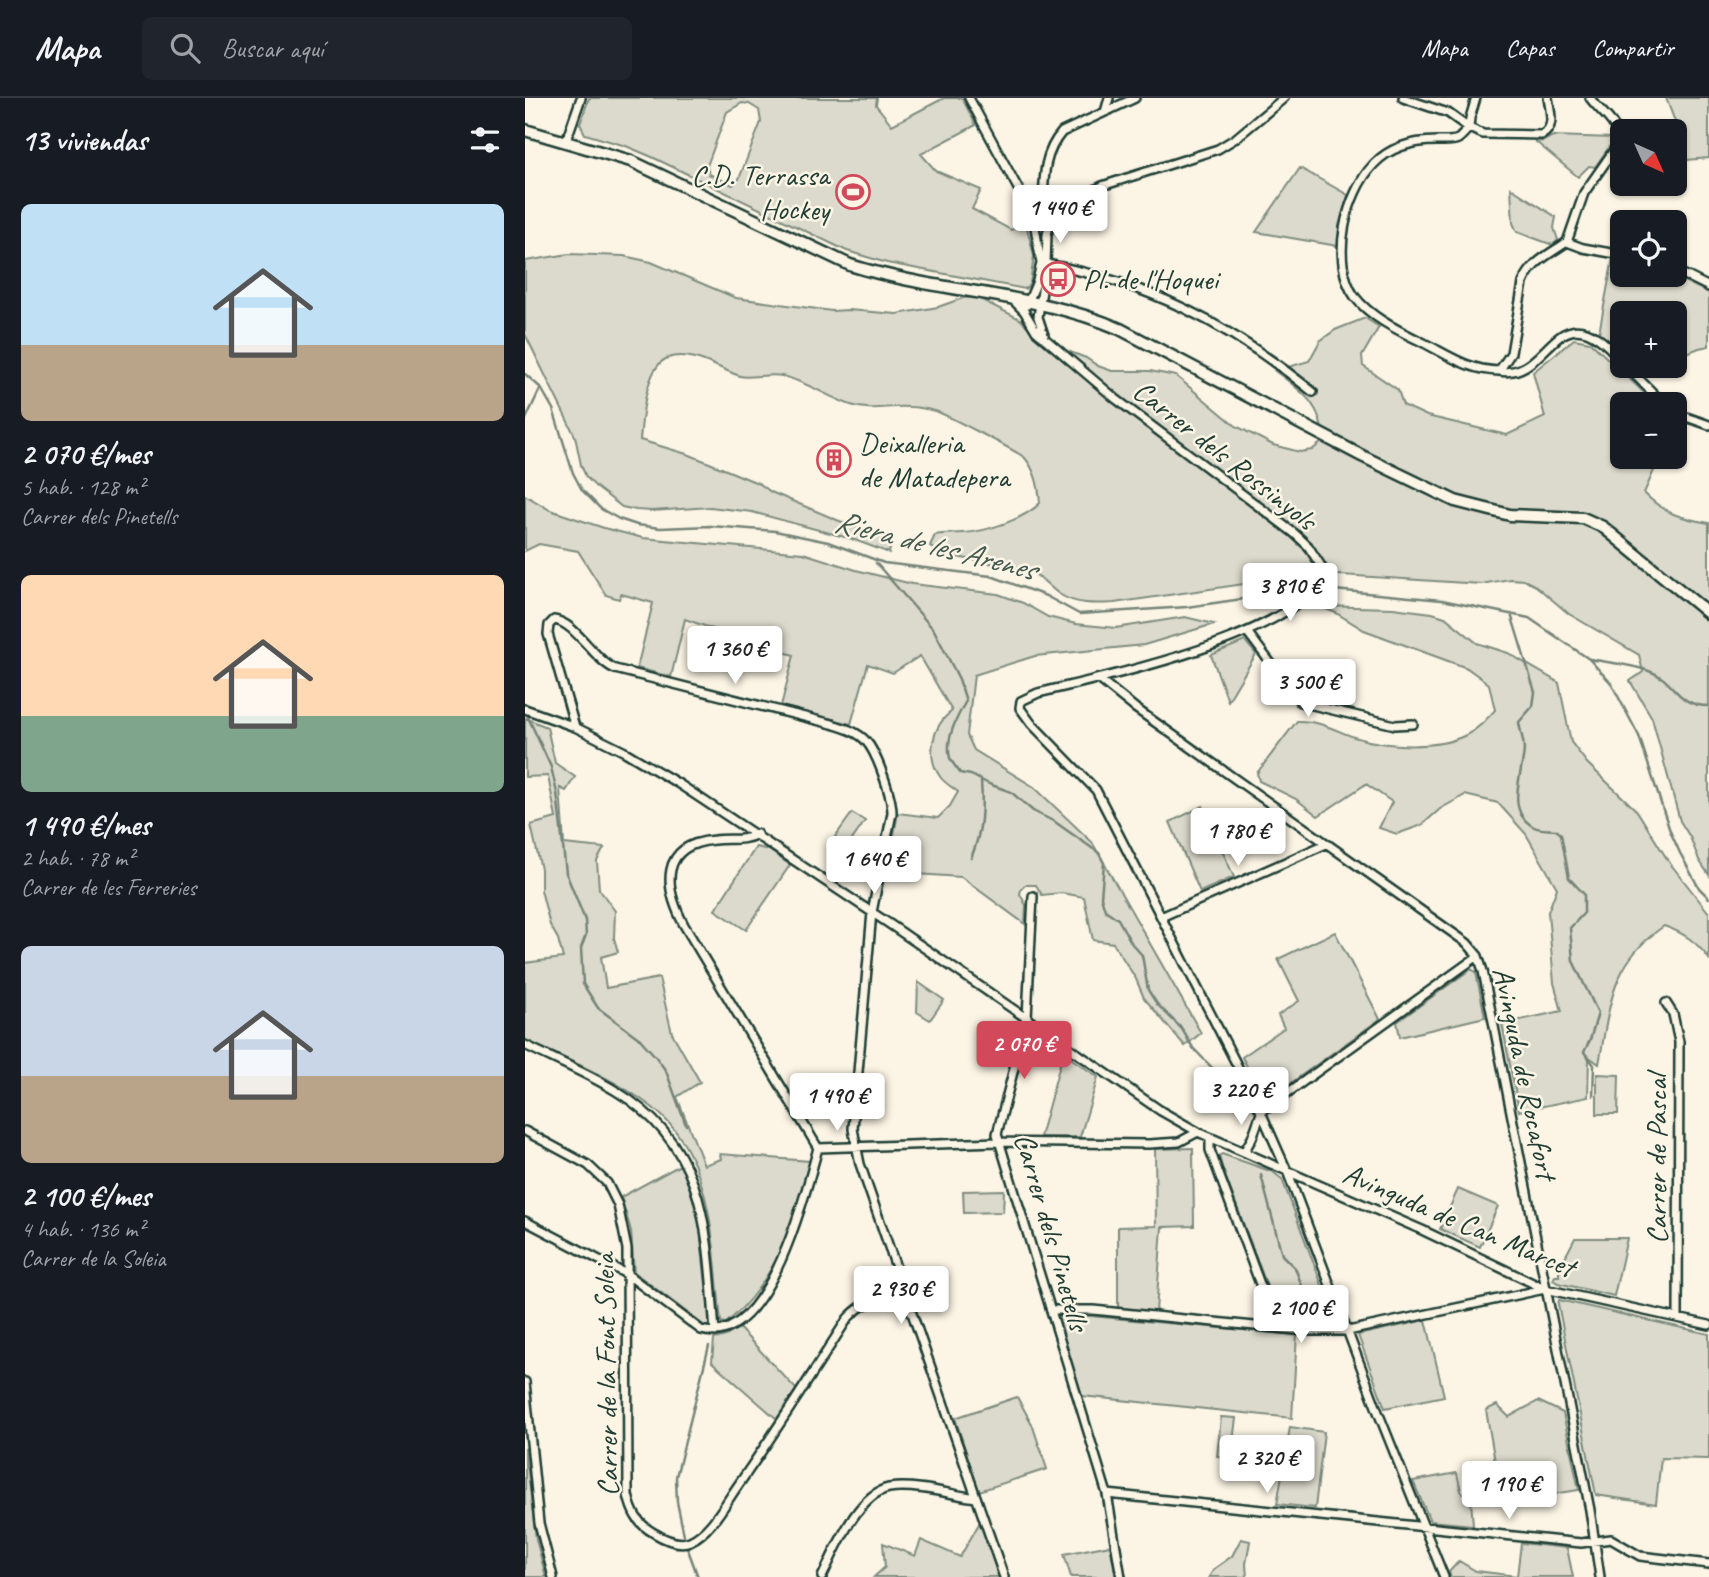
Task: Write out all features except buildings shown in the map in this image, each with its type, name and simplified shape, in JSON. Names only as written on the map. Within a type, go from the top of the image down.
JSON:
[{"type":"street","points":[[566,141],[581,98]]},
{"type":"street","points":[[969,98],[1027,204],[1050,208],[1052,213],[1043,263],[1028,302],[1030,321]]},
{"type":"street","points":[[1105,112],[1109,98]]},
{"type":"street","points":[[1043,263],[1033,215],[1039,207],[1048,151],[1062,132],[1135,98]]},
{"type":"street","points":[[1052,213],[1102,187],[1218,149],[1236,138],[1284,98]]},
{"type":"street","points":[[1403,98],[1448,113],[1483,134],[1542,135],[1550,129],[1551,124],[1548,98]]},
{"type":"street","points":[[1476,98],[1469,128],[1457,140],[1408,144],[1394,149],[1383,155],[1356,187],[1343,243],[1344,267],[1356,297],[1386,323],[1477,370],[1515,372],[1526,366],[1554,340],[1570,331],[1592,334],[1610,347]]},
{"type":"street","points":[[1499,371],[1511,353],[1527,272],[1567,242],[1584,193],[1619,143],[1615,125],[1590,98]]},
{"type":"street","points":[[525,130],[614,154],[643,166],[851,265],[882,275],[1040,304],[1094,318],[1455,501],[1510,515],[1575,517],[1591,522],[1616,536],[1709,614]]},
{"type":"street","points":[[1035,222],[1042,225],[1050,222]]},
{"type":"street","points":[[1567,242],[1610,253]]},
{"type":"street","points":[[1043,263],[1118,281],[1169,300],[1262,353],[1313,392]]},
{"type":"street","name":"Carrer dels Rossinyols","points":[[1043,263],[1039,323],[1047,340]]},
{"type":"street","points":[[1687,276],[1709,287]]},
{"type":"street","name":"Carrer dels Rossinyols","points":[[1009,298],[1018,304],[1036,331],[1162,435],[1294,533],[1316,555],[1321,566],[1316,586],[1299,601],[1248,632],[1221,643],[1099,679],[1038,693],[1021,701],[1020,708],[1031,723],[1096,790],[1261,1112],[1287,1171],[1444,1577]]},
{"type":"street","points":[[1039,323],[1044,315],[1058,308]]},
{"type":"street","points":[[1638,378],[1652,392]]},
{"type":"street","points":[[1687,417],[1709,425]]},
{"type":"street","points":[[575,727],[548,634],[548,625],[554,620],[566,624],[605,664],[615,669],[832,724],[854,732],[870,748],[892,806],[872,912],[853,1129],[860,1164],[1004,1577]]},
{"type":"street","points":[[1248,632],[1300,702],[1395,725],[1413,724]]},
{"type":"street","name":"Avinguda de Rocafort","points":[[1099,679],[1135,708],[1467,943],[1478,956],[1590,1510],[1600,1577]]},
{"type":"street","name":"Avinguda de Can Marcet","points":[[525,709],[575,727],[668,777],[757,834],[1161,1111],[1198,1132],[1422,1230],[1545,1289],[1709,1325]]},
{"type":"street","points":[[525,1221],[628,1275],[701,1330],[715,1332],[730,1327],[743,1318],[778,1268],[798,1222],[818,1147],[684,925],[670,892],[670,869],[686,848],[706,841],[743,840],[757,834]]},
{"type":"street","points":[[1161,917],[1326,844]]},
{"type":"street","name":"Carrer dels Pinetells","points":[[1034,896],[1027,1018],[1000,1116],[998,1142],[1107,1494],[1121,1577]]},
{"type":"street","points":[[1244,1152],[1261,1112],[1478,956]]},
{"type":"street","name":"Carrer de Pascal","points":[[1666,1003],[1673,1014],[1679,1042],[1678,1317]]},
{"type":"street","points":[[525,1045],[615,1090],[646,1112],[669,1135],[685,1160],[701,1204],[715,1332]]},
{"type":"street","name":"Carrer de la Font Soleia","points":[[525,1131],[588,1165],[607,1183],[618,1205],[623,1221],[628,1275],[628,1495],[631,1511],[643,1526],[661,1537],[682,1543],[691,1541],[701,1533],[720,1511],[779,1428],[848,1318],[856,1309],[874,1298],[905,1292]]},
{"type":"street","points":[[818,1147],[998,1142],[1149,1144],[1179,1142],[1198,1132]]},
{"type":"street","points":[[1210,1138],[1210,1150],[1276,1327]]},
{"type":"street","points":[[1051,1310],[1093,1310],[1306,1331],[1347,1331],[1545,1289]]},
{"type":"street","points":[[525,1382],[540,1523],[553,1577]]},
{"type":"street","points":[[822,1577],[862,1505],[881,1491],[904,1488],[976,1498]]},
{"type":"street","points":[[1107,1494],[1581,1543],[1611,1539],[1640,1556],[1709,1564]]},
{"type":"shaded area","name":"C.D. Terrassa Hockey","points":[[589,98],[877,98],[876,105],[892,125],[944,98],[962,98],[976,125],[921,154],[936,171],[981,190],[972,209],[1011,230],[1026,224],[1034,256],[1030,284],[1025,289],[887,263],[847,251],[652,157],[585,134],[580,124]],"holes":[[[742,103],[759,110],[761,122],[739,179],[733,185],[709,174],[707,166],[727,112]]]},
{"type":"shaded area","points":[[1666,98],[1709,98],[1709,158],[1687,160],[1687,119],[1674,119]]},
{"type":"shaded area","points":[[1553,136],[1610,138],[1610,146],[1595,167],[1589,166],[1578,177],[1536,142]]},
{"type":"shaded area","points":[[1300,168],[1348,195],[1339,226],[1338,246],[1256,232]]},
{"type":"shaded area","points":[[1511,188],[1556,217],[1554,228],[1558,240],[1553,245],[1517,232],[1513,223]]},
{"type":"shaded area","points":[[569,254],[624,256],[651,262],[736,298],[832,311],[897,314],[976,297],[1020,319],[1049,344],[1086,358],[1098,366],[1112,371],[1150,371],[1176,376],[1236,426],[1273,445],[1300,452],[1312,450],[1322,442],[1320,419],[1309,400],[1275,371],[1309,361],[1320,341],[1335,330],[1365,318],[1379,327],[1362,356],[1363,366],[1398,390],[1403,405],[1427,416],[1507,435],[1545,417],[1533,372],[1574,339],[1590,342],[1610,361],[1610,378],[1628,378],[1643,392],[1610,392],[1610,469],[1655,469],[1644,493],[1673,514],[1709,523],[1709,875],[1680,821],[1652,718],[1630,681],[1643,672],[1639,655],[1569,614],[1536,586],[1524,580],[1510,579],[1481,584],[1341,575],[1292,577],[1114,603],[1079,602],[1059,594],[1028,570],[940,554],[930,546],[935,535],[993,527],[1025,514],[1040,503],[1038,485],[1025,458],[935,411],[912,407],[858,407],[791,378],[777,375],[740,376],[687,356],[668,358],[654,371],[646,394],[640,440],[690,455],[837,520],[892,540],[889,553],[852,539],[752,512],[710,507],[652,511],[622,507],[586,477],[575,436],[525,334],[525,261]]},
{"type":"shaded area","points":[[1610,274],[1610,287],[1687,287],[1687,282],[1709,293],[1709,346],[1687,353],[1687,301],[1610,301],[1610,343],[1599,333]]},
{"type":"shaded area","points":[[525,495],[550,510],[643,538],[803,553],[912,584],[998,594],[1023,603],[1048,617],[1076,624],[1116,628],[1185,617],[1214,624],[1144,645],[1035,656],[974,675],[967,735],[974,750],[1034,787],[1092,842],[1201,1033],[1185,1046],[1144,998],[1136,979],[1113,943],[1093,940],[1084,897],[1062,893],[1042,895],[1036,885],[1025,885],[1020,894],[1026,905],[1025,924],[961,877],[887,872],[898,813],[938,818],[950,806],[958,792],[941,778],[936,770],[932,752],[936,733],[945,717],[952,711],[920,656],[893,673],[868,664],[851,724],[781,706],[794,655],[685,619],[671,677],[637,668],[653,603],[621,594],[619,599],[606,595],[578,551],[539,544],[525,551]]},
{"type":"shaded area","points":[[1319,606],[1393,608],[1445,617],[1477,643],[1508,653],[1559,683],[1571,742],[1587,763],[1637,811],[1669,862],[1709,913],[1709,959],[1689,939],[1664,926],[1633,955],[1615,987],[1599,1064],[1589,1057],[1588,1097],[1519,1111],[1502,1024],[1562,1011],[1554,983],[1548,912],[1557,888],[1526,834],[1498,803],[1465,795],[1440,809],[1422,825],[1397,834],[1379,828],[1392,802],[1366,784],[1318,816],[1296,799],[1259,781],[1257,773],[1297,721],[1319,724],[1354,737],[1381,743],[1426,745],[1466,735],[1495,710],[1489,684],[1467,668],[1364,630]]},
{"type":"shaded area","points":[[1245,641],[1256,654],[1228,701],[1211,655]]},
{"type":"shaded area","points":[[525,718],[547,727],[555,763],[575,777],[566,791],[560,788],[564,844],[604,848],[597,861],[599,889],[615,911],[614,938],[618,952],[601,957],[606,988],[659,978],[672,1033],[700,1082],[677,1097],[704,1165],[721,1159],[720,1154],[810,1161],[801,1204],[782,1250],[756,1291],[726,1323],[721,1322],[712,1236],[700,1179],[689,1152],[673,1128],[653,1108],[623,1088],[525,1040],[525,963],[563,958],[558,939],[550,925],[541,890],[541,869],[531,825],[556,818],[548,776],[525,777]]},
{"type":"shaded area","points":[[1203,806],[1234,877],[1200,892],[1170,822]]},
{"type":"shaded area","points":[[852,813],[865,821],[845,850],[832,841]]},
{"type":"shaded area","points":[[756,847],[769,850],[790,865],[746,930],[715,910]]},
{"type":"shaded area","points":[[1335,932],[1380,1019],[1270,1098],[1264,1098],[1242,1057],[1284,1028],[1278,1015],[1299,1001],[1278,959]]},
{"type":"shaded area","points":[[1471,969],[1476,972],[1485,1017],[1400,1037],[1397,1022]]},
{"type":"shaded area","points":[[918,982],[944,1000],[930,1020],[917,1012]]},
{"type":"shaded area","points":[[1063,1053],[1098,1077],[1080,1137],[1040,1137]]},
{"type":"shaded area","points":[[1597,1074],[1619,1075],[1618,1114],[1597,1114]]},
{"type":"shaded area","points":[[1193,1148],[1194,1226],[1162,1227],[1156,1312],[1118,1308],[1118,1227],[1156,1226],[1155,1149]]},
{"type":"shaded area","points":[[1222,1154],[1273,1172],[1282,1179],[1337,1325],[1287,1324],[1279,1318],[1222,1167],[1219,1156]]},
{"type":"shaded area","points":[[682,1164],[695,1199],[699,1222],[710,1320],[706,1327],[634,1272],[631,1231],[621,1197]]},
{"type":"shaded area","points":[[1458,1189],[1498,1206],[1480,1247],[1440,1229]]},
{"type":"shaded area","points":[[1004,1190],[1003,1212],[964,1213],[963,1191]]},
{"type":"shaded area","points":[[1575,1238],[1627,1238],[1614,1296],[1553,1280],[1555,1276],[1559,1276],[1559,1269]]},
{"type":"shaded area","points":[[1559,1300],[1709,1334],[1709,1459],[1661,1458],[1656,1504],[1596,1495]]},
{"type":"shaded area","points":[[1069,1314],[1297,1335],[1292,1418],[1082,1396],[1058,1320]]},
{"type":"shaded area","points":[[1426,1320],[1444,1396],[1385,1408],[1358,1335]]},
{"type":"shaded area","points":[[739,1328],[797,1390],[778,1420],[712,1362],[714,1339]]},
{"type":"shaded area","points":[[1017,1397],[1032,1424],[1047,1469],[979,1491],[955,1418]]},
{"type":"shaded area","points":[[1538,1401],[1563,1413],[1579,1490],[1502,1502],[1486,1410],[1497,1405],[1509,1417]]},
{"type":"shaded area","points":[[1221,1417],[1236,1418],[1231,1458],[1217,1456]]},
{"type":"shaded area","points":[[1290,1427],[1324,1432],[1315,1508],[1277,1504]]},
{"type":"shaded area","points":[[525,1447],[536,1539],[546,1577],[525,1577]]},
{"type":"shaded area","points":[[1457,1473],[1461,1491],[1471,1500],[1473,1525],[1430,1521],[1413,1481]]},
{"type":"shaded area","points":[[980,1522],[999,1577],[874,1577],[885,1567],[883,1543],[915,1556],[921,1540],[960,1557]]},
{"type":"shaded area","points":[[1241,1539],[1250,1541],[1247,1577],[1209,1577],[1214,1569],[1232,1556]]},
{"type":"shaded area","points":[[1521,1543],[1567,1548],[1573,1577],[1451,1577],[1449,1572],[1459,1561],[1476,1571],[1517,1576]]},
{"type":"shaded area","points":[[1110,1545],[1116,1577],[1071,1577],[1064,1554]]},
{"type":"waterway","name":"Riera de les Arenes","points":[[525,374],[541,388],[553,409],[573,473],[582,490],[601,509],[637,525],[660,528],[711,526],[775,531],[828,542],[884,563],[991,576],[1046,596],[1079,614],[1187,607],[1256,597],[1301,583],[1334,590],[1442,600],[1529,618],[1589,659],[1611,683],[1639,736],[1670,831],[1680,853],[1699,888],[1709,898]]},
{"type":"waterway","points":[[525,421],[540,389]]},
{"type":"waterway","points":[[876,563],[934,630],[959,679],[966,701],[950,736],[949,751],[952,762],[960,773],[1011,792],[1033,811],[1055,822],[1099,853],[1104,863],[1101,897],[1105,910],[1118,919],[1132,944],[1142,955],[1148,990],[1157,1004],[1182,1029],[1193,1048],[1220,1076],[1237,1108]]},
{"type":"waterway","points":[[1511,614],[1535,692],[1533,706],[1519,722],[1524,749],[1517,802],[1525,820],[1534,827],[1556,830],[1561,834],[1569,878],[1584,894],[1584,913],[1570,928],[1573,961],[1598,1013],[1584,1052],[1594,1065],[1593,1096]]},
{"type":"waterway","points":[[1590,659],[1649,671],[1665,680],[1689,702],[1709,706]]},
{"type":"waterway","points":[[528,717],[551,767],[557,793],[566,873],[585,920],[586,935],[581,948],[583,984],[598,1008],[640,1039],[656,1057],[666,1071],[686,1125]]},
{"type":"waterway","points":[[971,858],[981,820],[981,781]]},
{"type":"waterway","points":[[1261,1175],[1282,1255],[1295,1268],[1306,1296],[1322,1313]]},
{"type":"waterway","points":[[684,1535],[677,1502],[676,1477],[709,1346]]},
{"type":"waterway","points":[[687,1547],[698,1577]]},
{"type":"place","name":"C.D. Terrassa Hockey","points":[[853,192]]},
{"type":"place","name":"Pl. de l'Hoquei","points":[[1058,279]]},
{"type":"place","name":"Deixalleria de Matadepera","points":[[834,460]]}]
